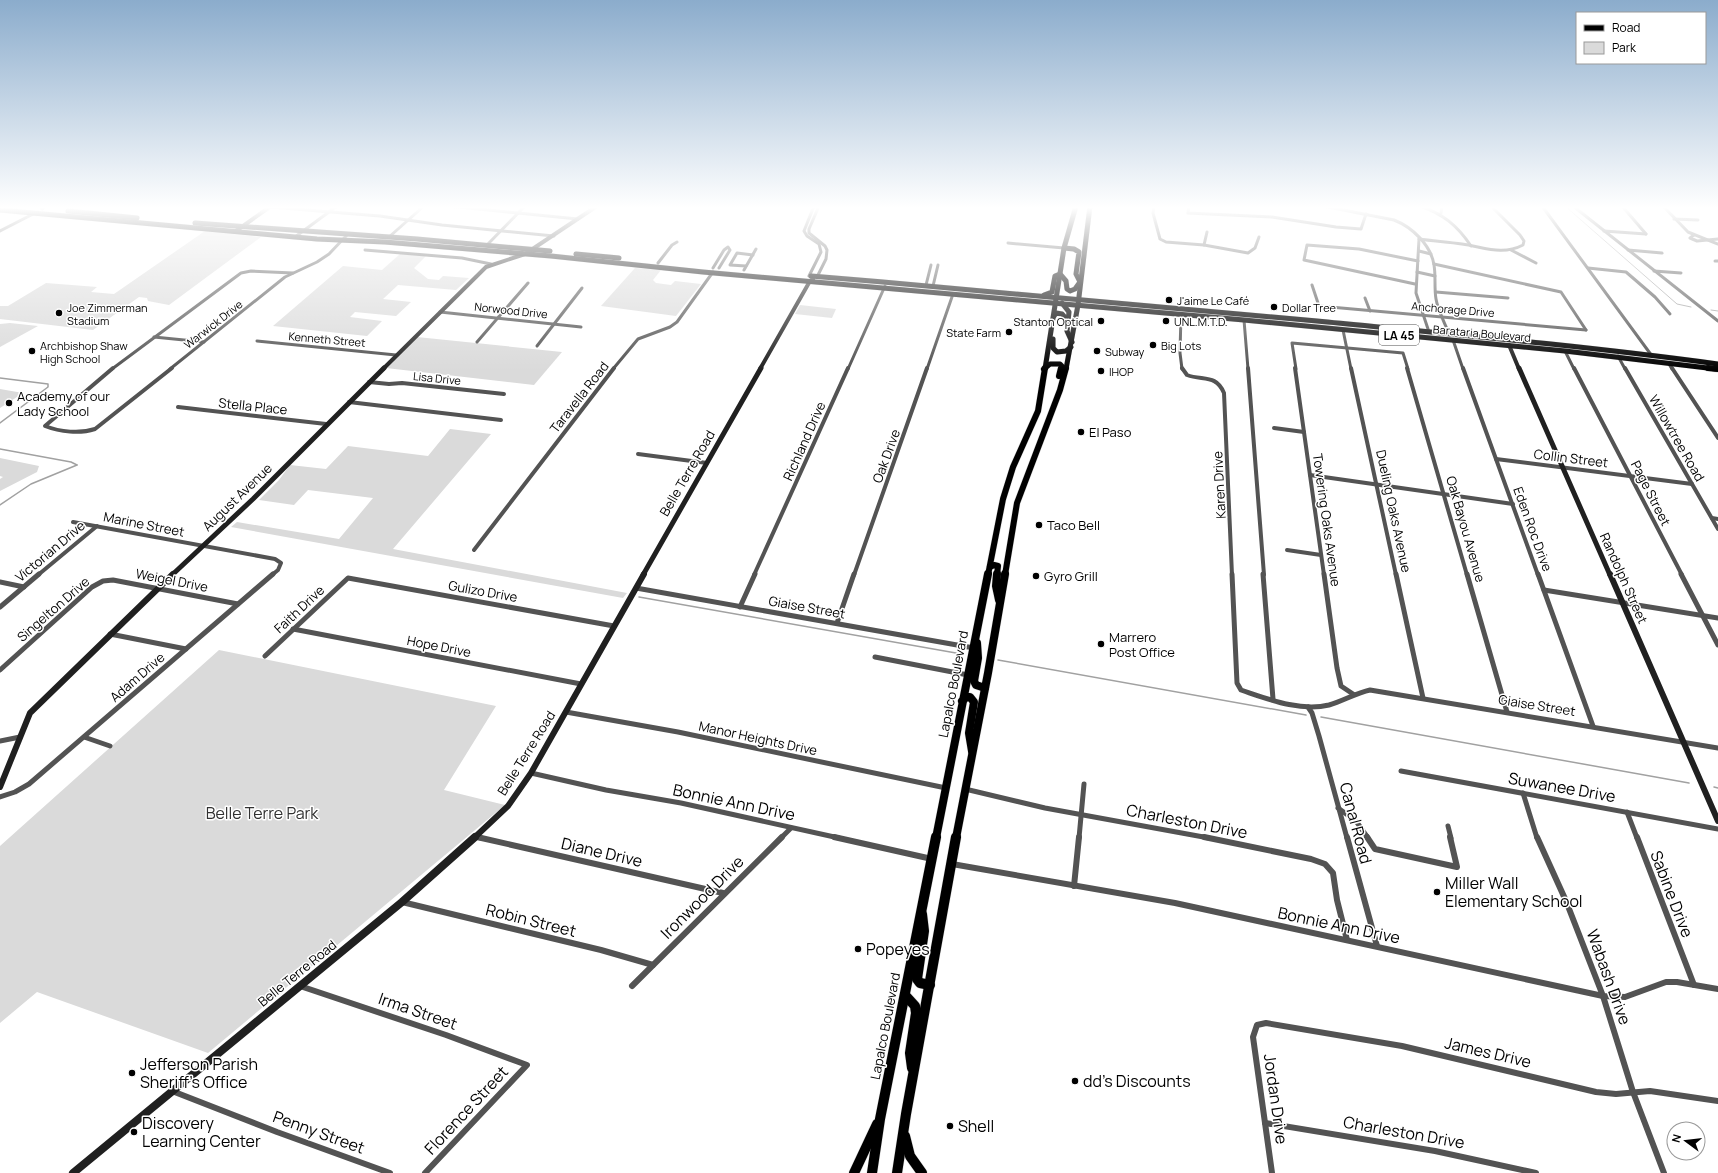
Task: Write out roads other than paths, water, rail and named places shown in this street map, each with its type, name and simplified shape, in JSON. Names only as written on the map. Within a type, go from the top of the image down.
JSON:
[{"type":"main road","name":"Barataria Boulevard","points":[[592,261],[703,272],[719,268],[745,268],[812,278],[886,285],[919,291],[1058,301],[1100,307],[1170,313],[1194,310],[1321,328],[1429,335],[1453,340],[1621,357],[1718,369]]},
{"type":"main road","name":"Barataria Boulevard","points":[[636,261],[713,270],[886,285],[933,286],[1050,296],[1058,301]]},
{"type":"main road","name":"Lapalco Boulevard","points":[[872,1173],[880,1119],[962,701],[990,567],[1007,486],[1013,467],[1038,411],[1044,369],[1058,301],[1063,261]]},
{"type":"main road","points":[[1074,261],[1077,267]]},
{"type":"main road","points":[[1078,261],[1076,274],[1080,282]]},
{"type":"main road","points":[[897,1173],[913,1074],[1000,606],[1017,504],[1023,484],[1040,445],[1066,372],[1079,304],[1083,261]]},
{"type":"main road","points":[[703,272],[719,268]]},
{"type":"main road","points":[[713,270],[728,269]]},
{"type":"main road","points":[[991,297],[999,296],[1034,299],[1037,295],[1052,292],[1055,276],[1062,276]]},
{"type":"main road","points":[[1062,276],[1067,282],[1067,289],[1070,290],[1075,289],[1080,282]]},
{"type":"main road","points":[[1062,276],[1062,292],[1066,298],[1079,304]]},
{"type":"main road","points":[[919,291],[933,286]]},
{"type":"main road","points":[[930,292],[933,289],[968,292],[975,290]]},
{"type":"main road","name":"Barataria Boulevard","points":[[1058,301],[1066,298]]},
{"type":"main road","points":[[1058,301],[1069,310],[1067,331],[1071,344]]},
{"type":"main road","name":"Barataria Boulevard","points":[[1079,304],[1134,304],[1231,319],[1256,316],[1363,326],[1446,337],[1449,336],[1449,334],[1539,342],[1718,364]]},
{"type":"main road","points":[[1100,307],[1100,305],[1103,304],[1130,306],[1134,304]]},
{"type":"main road","points":[[1054,316],[1056,313],[1062,314],[1069,322]]},
{"type":"main road","points":[[1321,328],[1337,327],[1341,326],[1341,324]]},
{"type":"main road","points":[[1343,330],[1363,326]]},
{"type":"main road","points":[[1052,329],[1054,350],[1063,352],[1071,344]]},
{"type":"main road","points":[[1509,345],[1512,343],[1537,344],[1539,342]]},
{"type":"main road","points":[[1621,357],[1650,358],[1652,356]]},
{"type":"main road","points":[[1669,364],[1669,361],[1693,361]]},
{"type":"main road","points":[[1044,369],[1050,364],[1057,363],[1062,366],[1059,377],[1060,390]]},
{"type":"main road","points":[[990,567],[994,565],[998,566],[996,586],[1000,606]]},
{"type":"main road","points":[[977,631],[978,658],[974,681],[976,685],[985,688]]},
{"type":"main road","points":[[962,701],[967,697],[970,697],[974,702],[968,734],[968,742],[972,751]]},
{"type":"main road","points":[[921,912],[925,925],[917,979],[920,983],[930,985]]},
{"type":"main road","points":[[905,995],[915,1006],[916,1013],[910,1053],[913,1074]]},
{"type":"main road","points":[[906,1114],[907,1148],[911,1159],[922,1173]]},
{"type":"main road","points":[[854,1173],[880,1119]]},
{"type":"street","name":"Warwick Drive","points":[[154,337],[109,371],[96,384],[45,426],[67,431],[92,431],[285,277],[305,269],[319,261]]},
{"type":"street","points":[[475,261],[491,264]]},
{"type":"street","name":"August Avenue","points":[[0,787],[30,713],[110,634],[253,499],[481,270],[491,264],[504,261]]},
{"type":"street","name":"Taravella Road","points":[[474,550],[634,342],[638,339],[670,327],[677,322],[718,261]]},
{"type":"street","name":"Taravella Road","points":[[719,268],[723,261]]},
{"type":"street","points":[[732,261],[730,265],[745,268],[749,261]]},
{"type":"street","points":[[812,278],[818,261]]},
{"type":"street","points":[[812,278],[823,261]]},
{"type":"street","points":[[1307,261],[1415,284]]},
{"type":"street","points":[[1418,261],[1415,284],[1416,293],[1429,335]]},
{"type":"street","points":[[1433,261],[1436,292],[1442,318],[1449,334]]},
{"type":"street","points":[[1532,261],[1536,263]]},
{"type":"street","points":[[1583,261],[1652,356]]},
{"type":"street","points":[[1641,261],[1718,322]]},
{"type":"street","name":"Anchorage Drive","points":[[1312,285],[1319,306],[1586,330],[1561,292],[1434,264]]},
{"type":"street","points":[[926,286],[931,265]]},
{"type":"street","points":[[933,286],[938,265]]},
{"type":"street","points":[[1588,268],[1626,272],[1655,297],[1670,314]]},
{"type":"street","points":[[154,337],[241,273],[251,271],[293,273]]},
{"type":"street","points":[[1654,271],[1682,273]]},
{"type":"street","points":[[1417,272],[1435,276]]},
{"type":"street","name":"Belle Terre Road","points":[[73,1173],[402,902],[476,837],[508,806],[531,773],[812,278]]},
{"type":"street","points":[[477,342],[528,283]]},
{"type":"street","name":"Richland Drive","points":[[740,607],[886,285]]},
{"type":"street","points":[[537,346],[582,288]]},
{"type":"street","points":[[1436,292],[1508,298]]},
{"type":"street","name":"Oak Drive","points":[[837,623],[953,294]]},
{"type":"street","points":[[1365,298],[1370,311]]},
{"type":"street","name":"Norwood Drive","points":[[440,312],[581,327]]},
{"type":"street","name":"Karen Drive","points":[[1182,312],[1180,362],[1183,371],[1188,375],[1213,380],[1220,384],[1224,393],[1237,683]]},
{"type":"street","points":[[1244,317],[1273,699]]},
{"type":"street","name":"Dueling Oaks Avenue","points":[[1343,330],[1423,698]]},
{"type":"street","points":[[154,337],[204,342]]},
{"type":"street","name":"Eden Roc Drive","points":[[1453,340],[1593,726]]},
{"type":"street","name":"Kenneth Street","points":[[257,341],[396,355]]},
{"type":"street","name":"Towering Oaks Avenue","points":[[1347,348],[1292,343],[1321,555],[1341,686],[1353,694]]},
{"type":"street","name":"Randolph Street","points":[[1509,345],[1564,467],[1718,821]]},
{"type":"street","name":"Oak Bayou Avenue","points":[[1347,348],[1402,353],[1445,494],[1507,712]]},
{"type":"street","name":"Page Street","points":[[1566,351],[1718,645]]},
{"type":"street","name":"Willowtree Road","points":[[1621,357],[1718,529]]},
{"type":"street","points":[[1669,364],[1718,438]]},
{"type":"street","name":"Lisa Drive","points":[[369,382],[389,384],[402,383],[504,394]]},
{"type":"street","points":[[349,402],[501,420]]},
{"type":"street","name":"Stella Place","points":[[178,407],[326,424]]},
{"type":"street","points":[[1274,428],[1304,432]]},
{"type":"street","points":[[638,454],[706,463]]},
{"type":"street","name":"Collin Street","points":[[1496,459],[1692,484]]},
{"type":"street","points":[[1310,475],[1513,504]]},
{"type":"street","points":[[1712,518],[1718,519]]},
{"type":"street","name":"Marine Street","points":[[73,522],[275,559],[281,563]]},
{"type":"street","name":"Victorian Drive","points":[[0,607],[97,526]]},
{"type":"street","points":[[1287,550],[1321,555]]},
{"type":"street","name":"Adam Drive","points":[[0,797],[15,792],[29,784],[278,570],[281,563]]},
{"type":"street","name":"Gulizo Drive","points":[[348,578],[614,626]]},
{"type":"street","name":"Faith Drive","points":[[265,656],[348,578]]},
{"type":"street","name":"Weigel Drive","points":[[103,581],[113,580],[238,604]]},
{"type":"street","name":"Singelton Drive","points":[[0,670],[92,587],[103,581]]},
{"type":"street","points":[[0,582],[24,587]]},
{"type":"street","name":"Giaise Street","points":[[636,588],[974,648]]},
{"type":"street","points":[[1544,590],[1718,618]]},
{"type":"street","name":"Hope Drive","points":[[293,629],[581,684]]},
{"type":"street","points":[[110,634],[186,649]]},
{"type":"street","points":[[875,657],[968,675]]},
{"type":"street","name":"Giaise Street","points":[[1237,683],[1242,690],[1308,707],[1329,705],[1353,694],[1370,690],[1718,748]]},
{"type":"street","name":"Canal Road","points":[[1308,707],[1312,713],[1319,736],[1377,946]]},
{"type":"street","name":"Manor Heights Drive","points":[[566,712],[678,732],[946,788]]},
{"type":"street","points":[[0,741],[20,737]]},
{"type":"street","points":[[84,737],[110,746]]},
{"type":"street","name":"Suwanee Drive","points":[[1401,770],[1718,829]]},
{"type":"street","name":"Bonnie Ann Drive","points":[[531,773],[606,790],[681,803],[932,859]]},
{"type":"street","points":[[1074,886],[1084,784]]},
{"type":"street","name":"Charleston Drive","points":[[965,789],[1081,815],[1230,842],[1311,859],[1325,864],[1333,873],[1337,900],[1347,940]]},
{"type":"street","name":"Wabash Drive","points":[[1523,793],[1538,840],[1566,901],[1603,996],[1633,1092],[1664,1173]]},
{"type":"street","points":[[1338,808],[1356,821],[1374,849],[1457,867],[1448,826]]},
{"type":"street","name":"Sabine Drive","points":[[1627,812],[1694,985]]},
{"type":"street","name":"Ironwood Drive","points":[[632,986],[723,893],[791,828]]},
{"type":"street","name":"Diane Drive","points":[[476,837],[723,893]]},
{"type":"street","name":"Bonnie Ann Drive","points":[[952,864],[1175,903],[1603,996],[1625,997],[1666,982],[1718,989]]},
{"type":"street","name":"Robin Street","points":[[402,902],[601,950],[653,965]]},
{"type":"street","name":"Irma Street","points":[[300,986],[446,1035],[526,1065]]},
{"type":"street","name":"James Drive","points":[[1254,1029],[1257,1025],[1266,1023],[1338,1034],[1402,1046],[1596,1092],[1616,1094],[1650,1091],[1718,1102]]},
{"type":"street","name":"Jordan Drive","points":[[1254,1029],[1253,1037],[1272,1173]]},
{"type":"street","name":"Florence Street","points":[[426,1173],[526,1065]]},
{"type":"street","name":"Penny Street","points":[[172,1091],[277,1132],[390,1173]]},
{"type":"street","name":"Charleston Drive","points":[[1265,1123],[1488,1160],[1536,1173]]},
{"type":"waterway","points":[[1628,261],[1677,304],[1691,307]]},
{"type":"waterway","points":[[1711,310],[1718,311]]},
{"type":"waterway","points":[[0,378],[48,384],[48,387],[0,423]]},
{"type":"waterway","points":[[0,449],[71,462],[77,465],[31,484],[0,505]]},
{"type":"waterway","points":[[639,597],[956,653]]},
{"type":"waterway","points":[[998,660],[1306,715]]},
{"type":"waterway","points":[[1321,717],[1689,783]]},
{"type":"waterway","points":[[1714,787],[1718,788]]},
{"type":"place","name":"J'aime Le Café","points":[[1169,300]]},
{"type":"place","name":"Dollar Tree","points":[[1274,307]]},
{"type":"place","name":"Joe Zimmerman Stadium","points":[[59,313]]},
{"type":"place","name":"Stanton Optical","points":[[1101,321]]},
{"type":"place","name":"UNL.M.T.D.","points":[[1166,321]]},
{"type":"place","name":"State Farm","points":[[1009,332]]},
{"type":"place","name":"Big Lots","points":[[1153,345]]},
{"type":"place","name":"Archbishop Shaw High School","points":[[32,351]]},
{"type":"place","name":"Subway","points":[[1097,351]]},
{"type":"place","name":"IHOP","points":[[1101,371]]},
{"type":"place","name":"Academy of our Lady School","points":[[9,403]]},
{"type":"place","name":"El Paso","points":[[1081,432]]},
{"type":"place","name":"Taco Bell","points":[[1039,525]]},
{"type":"place","name":"Gyro Grill","points":[[1036,576]]},
{"type":"place","name":"Marrero Post Office","points":[[1101,644]]},
{"type":"place","name":"Miller Wall Elementary School","points":[[1437,892]]},
{"type":"place","name":"Popeyes","points":[[858,949]]},
{"type":"place","name":"Jefferson Parish Sheriff's Office","points":[[132,1073]]},
{"type":"place","name":"dd's Discounts","points":[[1075,1081]]},
{"type":"place","name":"Shell","points":[[950,1126]]},
{"type":"place","name":"Discovery Learning Center","points":[[134,1132]]},
{"type":"park label","name":"Belle Terre Park","points":[[262,813]]}]
